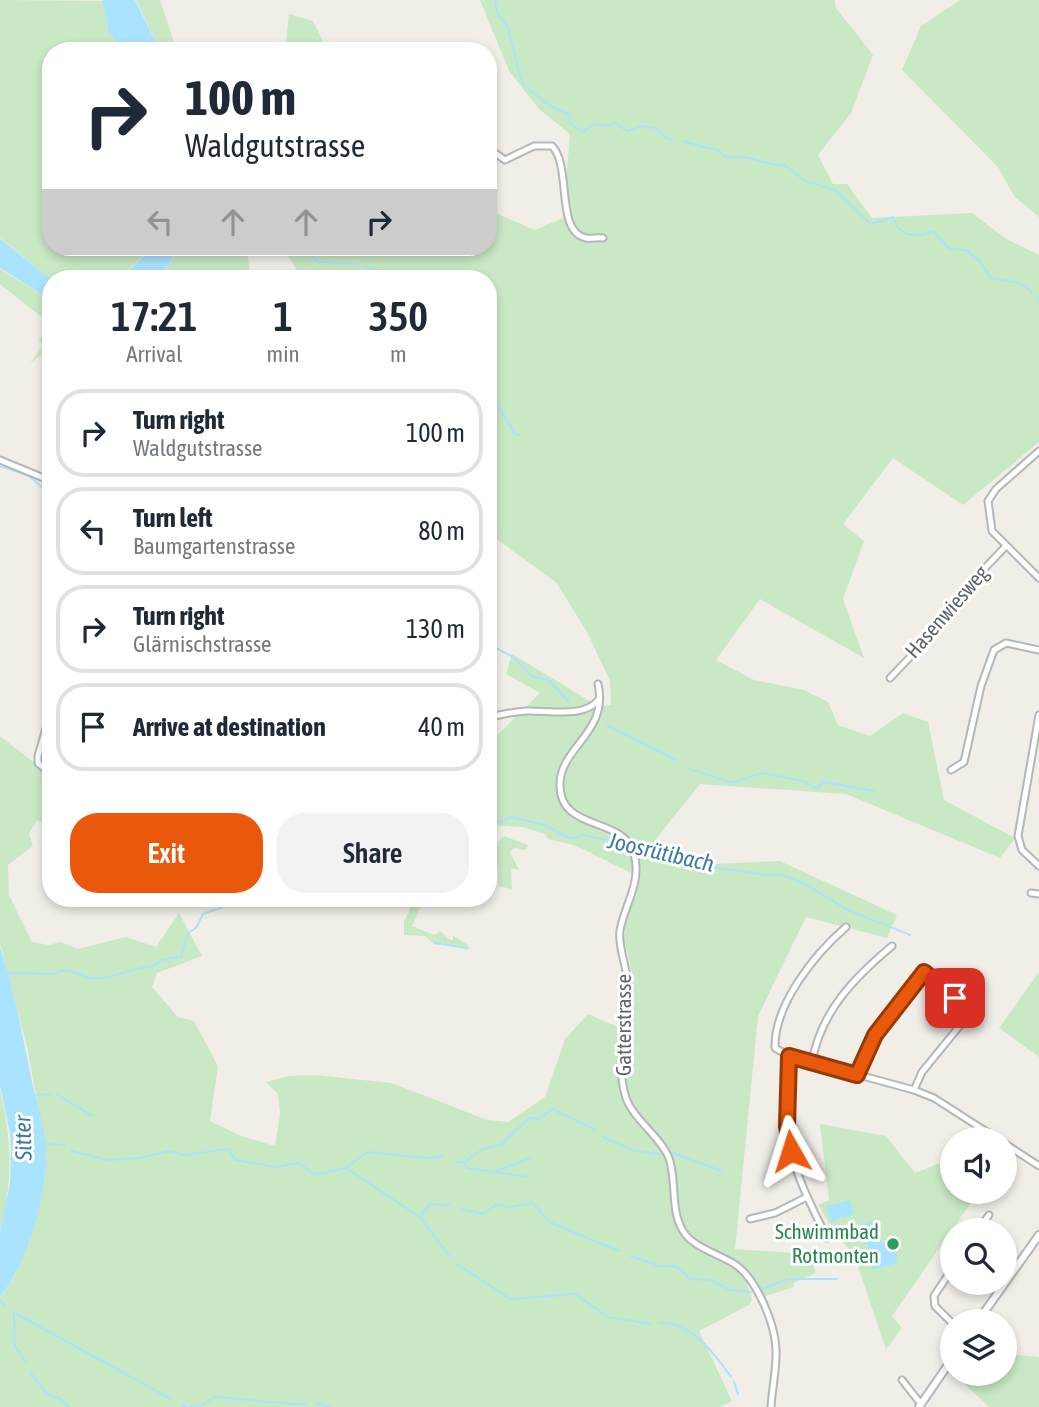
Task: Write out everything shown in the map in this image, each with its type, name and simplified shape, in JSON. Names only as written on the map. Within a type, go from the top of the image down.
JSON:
[{"type":"street","points":[[497,154],[505,160],[534,146],[552,146],[562,162],[565,204],[571,226],[585,238],[603,238]]},
{"type":"street","points":[[1039,451],[996,489],[988,501],[992,531],[1005,547],[1039,578]]},
{"type":"street","points":[[1,461],[42,477]]},
{"type":"street","name":"Hasenwiesweg","points":[[890,678],[936,630],[965,589],[1005,547]]},
{"type":"street","points":[[951,770],[964,762],[981,686],[995,650],[1006,643],[1039,650]]},
{"type":"street","name":"Gatterstrasse","points":[[598,684],[598,713],[559,781],[561,802],[578,818],[622,836],[630,845],[637,874],[620,933],[626,982],[622,1056],[627,1100],[668,1158],[677,1214],[683,1232],[736,1265],[747,1276],[760,1301],[774,1335],[776,1349],[771,1407]]},
{"type":"street","points":[[497,716],[527,711],[582,710],[592,707],[600,698]]},
{"type":"street","points":[[1039,715],[1018,836],[1022,850],[1039,866]]},
{"type":"street","points":[[42,742],[38,756],[38,763],[42,766]]},
{"type":"street","points":[[1031,893],[1039,894]]},
{"type":"street","points":[[846,927],[822,948],[798,982],[775,1039],[775,1048],[789,1056],[914,1090],[934,1098],[979,1127]]},
{"type":"street","points":[[812,1062],[827,1016],[857,975],[892,946]]},
{"type":"street","points":[[857,1075],[875,1035],[924,972],[971,1012],[922,1072],[914,1090]]},
{"type":"street","points":[[789,1056],[787,1126],[791,1151],[807,1197],[827,1238]]},
{"type":"street","points":[[1017,1152],[1039,1166]]},
{"type":"street","points":[[750,1219],[775,1213],[807,1197]]},
{"type":"street","points":[[986,1218],[989,1214]]},
{"type":"street","points":[[987,1309],[1039,1235]]},
{"type":"street","points":[[940,1287],[934,1296],[935,1306],[940,1311]]},
{"type":"street","points":[[902,1380],[920,1406],[940,1377]]},
{"type":"green space","points":[[0,0],[104,1],[108,31],[116,42],[42,42],[42,256],[143,256],[127,270],[42,270],[42,273],[0,237]]},
{"type":"green space","points":[[136,0],[160,0],[174,42],[156,42]]},
{"type":"green space","points":[[480,0],[835,0],[836,8],[873,55],[851,113],[818,155],[833,184],[847,184],[872,218],[972,213],[1006,239],[1039,255],[1039,442],[963,505],[893,458],[843,524],[864,541],[843,599],[864,658],[760,599],[716,660],[754,680],[804,690],[828,702],[838,725],[870,736],[903,713],[928,722],[944,800],[1015,838],[1000,858],[846,794],[700,784],[655,840],[656,845],[694,865],[780,861],[897,915],[887,938],[806,917],[758,1016],[735,1249],[810,1254],[816,1273],[793,1283],[794,1287],[760,1298],[745,1271],[737,1263],[684,1231],[670,1157],[628,1099],[624,1078],[627,1030],[631,1013],[631,968],[624,938],[626,918],[641,872],[633,874],[577,846],[548,839],[545,834],[522,827],[497,826],[497,735],[540,693],[506,674],[512,654],[598,706],[611,705],[610,681],[587,632],[556,582],[497,539],[497,270],[297,270],[288,256],[497,256],[497,214],[535,230],[563,218],[570,134],[539,109],[509,71]]},
{"type":"green space","points":[[960,0],[1039,0],[1039,217],[1014,196],[998,167],[902,70],[921,26]]},
{"type":"green space","points":[[289,14],[313,21],[324,42],[286,42]]},
{"type":"green space","points":[[174,256],[248,256],[249,270],[164,270]]},
{"type":"green space","points":[[0,269],[42,295],[42,317],[0,284]]},
{"type":"green space","points":[[42,348],[42,354],[30,363]]},
{"type":"green space","points":[[0,736],[42,769],[42,822],[37,820],[29,834],[33,846],[8,865],[9,895],[32,942],[49,945],[60,942],[78,949],[126,937],[156,947],[179,913],[202,956],[157,973],[152,987],[178,1017],[194,1021],[218,1066],[210,1121],[241,1136],[275,1146],[280,1114],[278,1094],[266,1082],[289,1076],[315,1075],[392,1083],[487,1120],[508,1122],[545,1097],[565,1039],[588,1014],[625,1030],[620,1059],[624,1102],[667,1159],[675,1215],[681,1234],[735,1267],[746,1279],[752,1300],[749,1305],[699,1331],[732,1401],[720,1407],[0,1407],[0,1298],[14,1277],[30,1240],[45,1173],[46,1151],[27,1047],[0,944]]},
{"type":"green space","points":[[504,836],[528,845],[526,850],[514,848],[510,852],[519,870],[511,868],[512,889],[498,886],[497,842]]},
{"type":"green space","points":[[411,907],[421,907],[412,926],[434,935],[441,931],[448,939],[453,940],[453,936],[468,945],[467,950],[441,943],[435,945],[425,936],[404,935],[404,922]]},
{"type":"green space","points":[[1039,972],[1039,1057],[999,1028]]},
{"type":"green space","points":[[0,1090],[9,1143],[9,1178],[0,1231]]},
{"type":"green space","name":"Schwimmbad Rotmonten","points":[[820,1124],[886,1136],[915,1173],[940,1163],[940,1204],[970,1204],[960,1218],[940,1218],[940,1247],[892,1316],[902,1328],[886,1349],[854,1255],[835,1233],[818,1205],[829,1200]]},
{"type":"green space","points":[[1017,1355],[1039,1357],[1039,1407],[989,1407],[967,1386],[1017,1386]]},
{"type":"water","points":[[103,0],[135,0],[156,42],[116,42],[108,31]]},
{"type":"water","points":[[0,238],[42,273],[42,294],[0,268]]},
{"type":"water","points":[[144,256],[173,256],[164,270],[129,270]]},
{"type":"water","name":"Sitter","points":[[0,947],[42,1123],[46,1168],[39,1207],[27,1248],[0,1297],[0,1233],[10,1183],[11,1152],[10,1133],[0,1086]]},
{"type":"water","points":[[850,1200],[854,1214],[842,1218],[840,1212],[840,1219],[831,1222],[827,1206]]},
{"type":"water","points":[[876,1220],[882,1244],[896,1246],[897,1263],[872,1270],[868,1246],[855,1232],[862,1224]]},
{"type":"waterway","points":[[495,0],[498,15],[507,25],[522,83],[550,105],[569,114],[570,124],[583,132],[594,124],[607,126],[615,123],[627,131],[642,126],[655,128],[672,140]]},
{"type":"waterway","points":[[683,141],[718,150],[727,158],[742,157],[785,165],[805,181],[835,190],[871,224],[893,217],[897,227],[907,234],[923,235],[933,231],[950,249],[966,250],[980,261],[991,278],[1020,283],[1032,292]]},
{"type":"waterway","points":[[312,256],[318,262],[357,264]]},
{"type":"waterway","points":[[363,266],[377,270]]},
{"type":"waterway","points":[[1038,297],[1039,302]]},
{"type":"waterway","points":[[497,404],[515,434],[520,435]]},
{"type":"waterway","points":[[0,466],[29,476],[42,487]]},
{"type":"waterway","points":[[497,649],[513,657],[533,677],[549,680],[569,702]]},
{"type":"waterway","points":[[607,725],[676,760]]},
{"type":"waterway","points":[[690,769],[732,783],[762,773],[803,781],[817,789],[824,782],[874,791]]},
{"type":"waterway","name":"Joosrütibach","points":[[497,823],[511,817],[544,825],[571,839],[583,835],[626,844]]},
{"type":"waterway","name":"Joosrütibach","points":[[632,845],[662,851],[686,863],[788,877],[857,914],[910,935]]},
{"type":"waterway","name":"Joosrütibach","points":[[9,973],[54,974],[64,970],[97,979],[155,966],[161,960],[181,957],[188,933],[196,928],[203,914],[223,907]]},
{"type":"waterway","points":[[434,943],[468,948]]},
{"type":"waterway","points":[[35,1095],[51,1094]]},
{"type":"waterway","points":[[57,1094],[92,1116]]},
{"type":"waterway","points":[[455,1162],[464,1162],[483,1149],[501,1145],[529,1118],[540,1119],[552,1109],[596,1130]]},
{"type":"waterway","points":[[603,1137],[635,1151],[660,1154]]},
{"type":"waterway","points":[[46,1144],[65,1145]]},
{"type":"waterway","points":[[72,1151],[107,1160],[139,1158],[169,1151],[185,1155],[229,1149],[235,1160],[276,1167],[299,1163],[315,1175],[346,1168],[367,1152],[427,1158],[443,1156]]},
{"type":"waterway","points":[[670,1152],[722,1171]]},
{"type":"waterway","points":[[492,1173],[530,1158]]},
{"type":"waterway","points":[[464,1162],[467,1168],[528,1177]]},
{"type":"waterway","points":[[346,1168],[420,1217],[450,1257]]},
{"type":"waterway","points":[[462,1209],[483,1214],[497,1204],[510,1207],[533,1203],[549,1222],[619,1251]]},
{"type":"waterway","points":[[421,1215],[430,1204],[450,1205]]},
{"type":"waterway","points":[[630,1256],[660,1266],[676,1266],[690,1279],[710,1280],[730,1290],[752,1292]]},
{"type":"waterway","points":[[457,1264],[510,1299],[575,1294],[608,1317],[651,1324]]},
{"type":"waterway","points":[[759,1290],[788,1279],[837,1279]]},
{"type":"waterway","points":[[0,1301],[6,1306]]},
{"type":"waterway","points":[[13,1312],[171,1399]]},
{"type":"waterway","points":[[14,1314],[15,1346],[26,1362]]},
{"type":"waterway","points":[[659,1323],[681,1327],[701,1340],[731,1377]]},
{"type":"waterway","points":[[30,1372],[47,1394],[59,1398],[69,1407]]},
{"type":"waterway","points":[[734,1382],[738,1394]]},
{"type":"waterway","points":[[190,1407],[198,1407],[215,1397],[307,1405]]},
{"type":"waterway","points":[[315,1403],[330,1407]]},
{"type":"waterway","points":[[182,1405],[186,1407]]},
{"type":"place","name":"Schwimmbad Rotmonten","points":[[893,1244]]},
{"type":"route","points":[[791,1151],[787,1126],[789,1056],[857,1075],[875,1035],[924,972],[955,998]]}]
